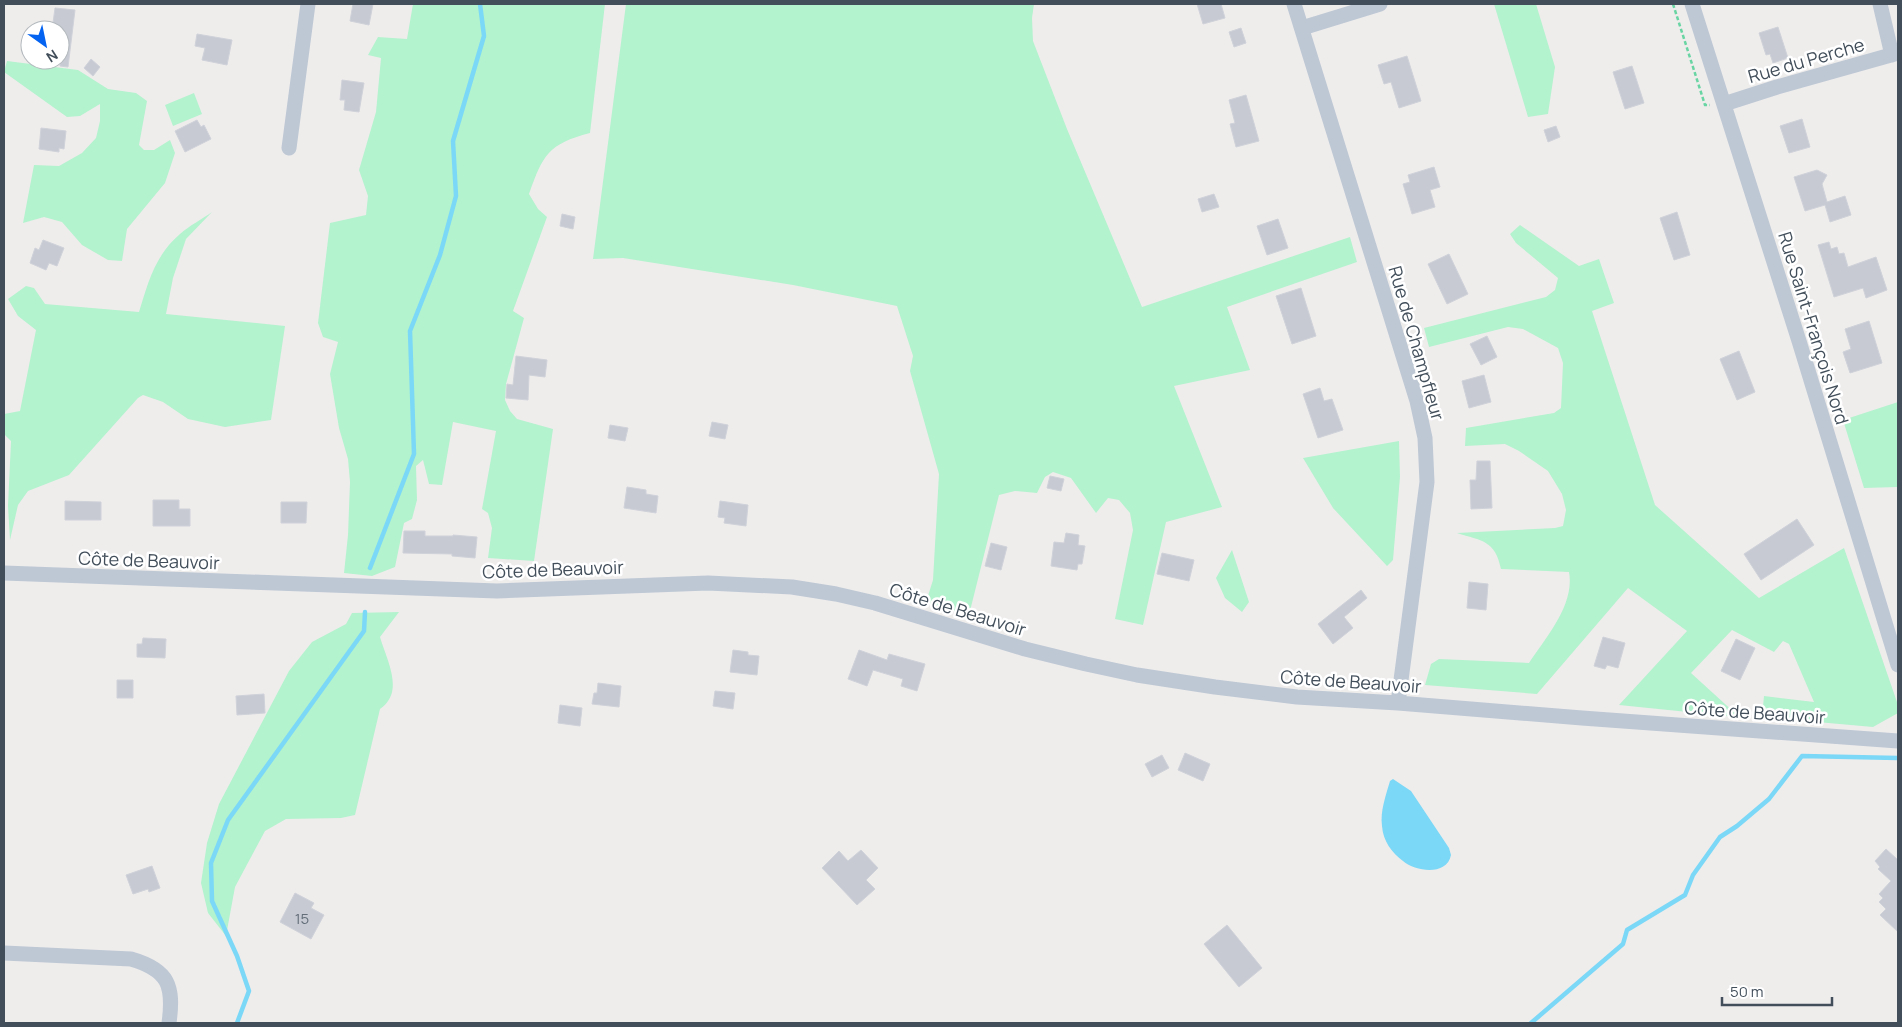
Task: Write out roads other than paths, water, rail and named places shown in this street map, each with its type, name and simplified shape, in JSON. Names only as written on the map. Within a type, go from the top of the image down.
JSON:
[{"type":"street","points":[[289,148],[308,4]]},
{"type":"street","name":"Rue de Champfleur","points":[[1294,4],[1417,401],[1425,438],[1427,482],[1398,703]]},
{"type":"street","points":[[1302,28],[1380,4]]},
{"type":"street","name":"Rue Saint-François Nord","points":[[1692,4],[1799,341],[1898,665]]},
{"type":"street","points":[[1880,4],[1895,54]]},
{"type":"street","name":"Rue du Perche","points":[[1724,104],[1895,54]]},
{"type":"street","name":"Côte de Beauvoir","points":[[4,573],[497,591],[708,582],[792,587],[836,594],[875,604],[1026,649],[1137,675],[1215,687],[1297,697],[1898,741]]},
{"type":"street","points":[[4,953],[131,959],[148,964],[161,973],[169,987],[171,1005],[169,1023]]},
{"type":"water","points":[[1393,779],[1411,791],[1449,848],[1451,855],[1444,866],[1430,870],[1415,868],[1399,858],[1389,846],[1384,837],[1382,815],[1390,781]]},
{"type":"waterway","points":[[370,568],[414,454],[410,331],[440,255],[456,196],[453,141],[484,36],[480,4]]},
{"type":"waterway","points":[[237,1023],[249,991],[237,956],[212,901],[211,863],[228,820],[364,631],[365,612]]},
{"type":"waterway","points":[[1531,1023],[1623,944],[1627,930],[1685,895],[1693,875],[1720,837],[1737,826],[1769,799],[1802,756],[1898,758]]}]
